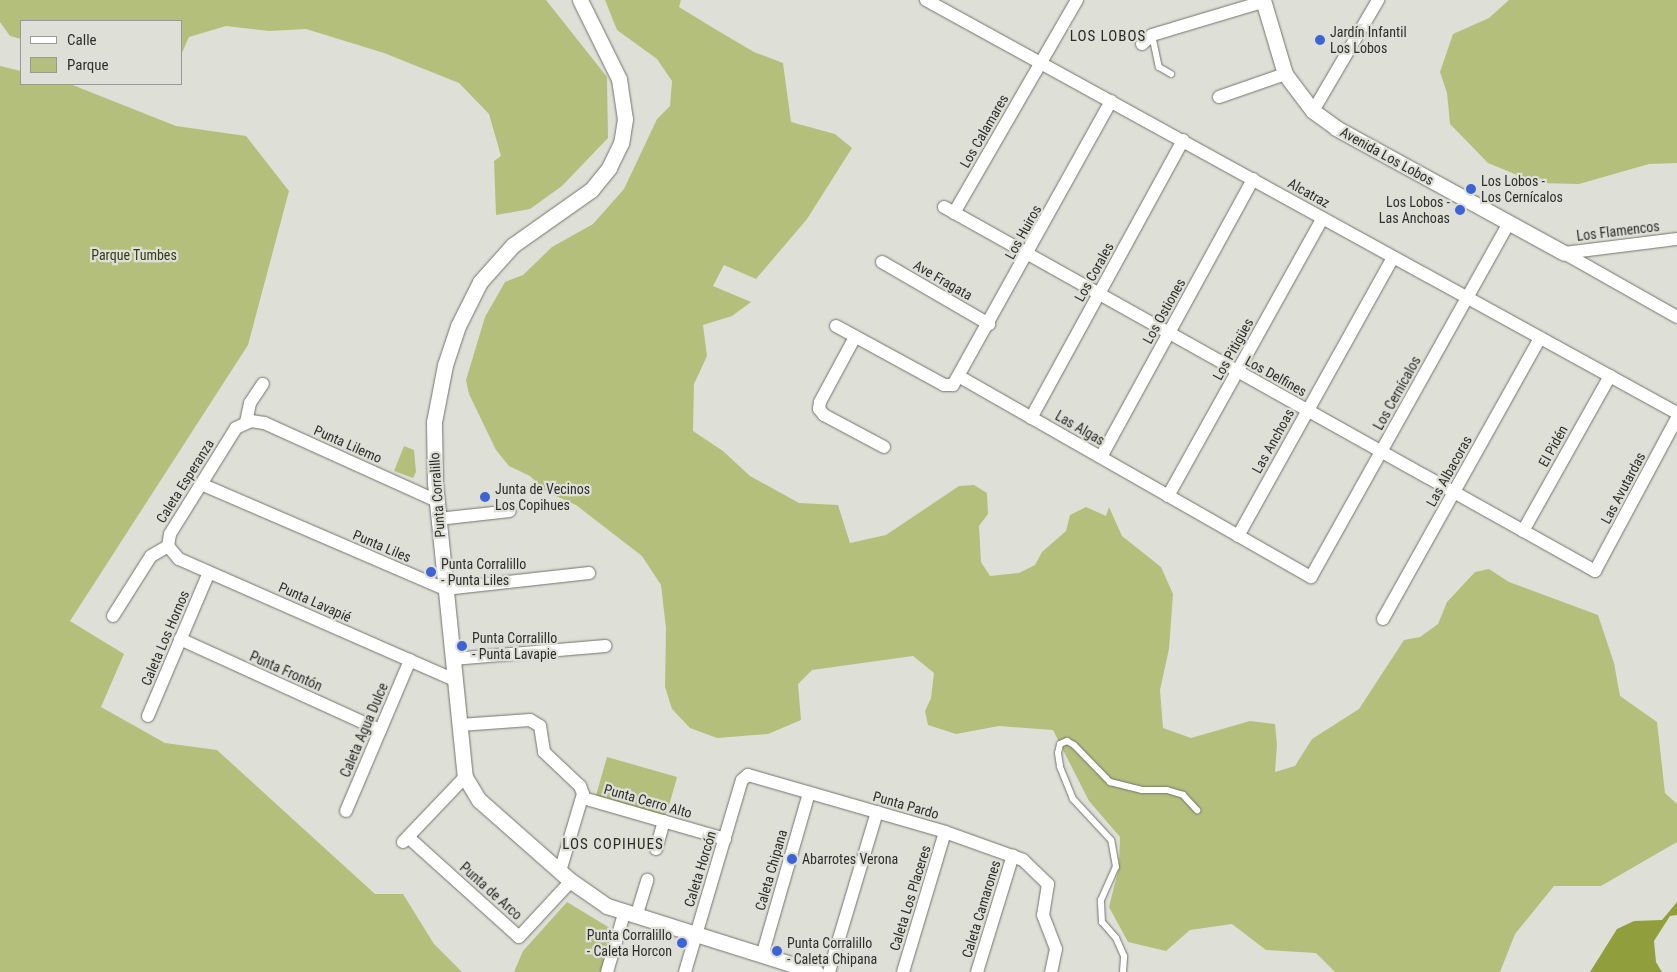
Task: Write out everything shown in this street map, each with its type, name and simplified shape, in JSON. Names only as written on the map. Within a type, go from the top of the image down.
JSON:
[{"type":"street","name":"Punta Corralillo","points":[[580,0],[619,79],[624,119],[620,144],[609,168],[592,190],[513,245],[490,268],[470,297],[458,326],[439,393],[434,440],[438,519],[465,777],[479,800],[592,897],[630,915],[816,972]]},
{"type":"street","name":"Alcatraz","points":[[926,0],[1040,65],[1111,101],[1677,413]]},
{"type":"street","name":"Los Calamares","points":[[948,210],[1040,65],[1076,0]]},
{"type":"street","points":[[1313,111],[1378,0]]},
{"type":"street","points":[[1142,44],[1152,35],[1263,1]]},
{"type":"street","name":"Avenida Los Lobos","points":[[1263,1],[1285,74],[1313,111],[1336,128],[1677,317]]},
{"type":"street","points":[[1219,97],[1285,74]]},
{"type":"street","name":"Los Huiros","points":[[960,377],[1111,101]]},
{"type":"street","name":"Los Corales","points":[[1031,418],[1182,140]]},
{"type":"street","name":"Los Ostiones","points":[[1101,457],[1253,179]]},
{"type":"street","name":"Los Delfines","points":[[948,210],[1595,571]]},
{"type":"street","name":"Los Pitigües","points":[[1168,496],[1323,218]]},
{"type":"street","name":"Los Cernícalos","points":[[1311,577],[1509,223]]},
{"type":"street","name":"Los Flamencos","points":[[1564,253],[1677,239]]},
{"type":"street","name":"Las Anchoas","points":[[1238,536],[1393,257]]},
{"type":"street","name":"Ave Fragata","points":[[882,262],[989,324]]},
{"type":"street","points":[[836,326],[947,386],[953,385],[960,377]]},
{"type":"street","points":[[855,337],[820,402],[820,409],[824,415],[884,447]]},
{"type":"street","name":"Las Albacoras","points":[[1384,618],[1540,338]]},
{"type":"street","name":"El Pidén","points":[[1523,531],[1610,376]]},
{"type":"street","name":"Las Algas","points":[[960,377],[1311,577]]},
{"type":"street","name":"Caleta Esperanza","points":[[113,616],[151,556],[168,546],[170,534],[236,428],[246,422],[250,403],[263,384]]},
{"type":"street","name":"Las Avutardas","points":[[1595,571],[1677,418]]},
{"type":"street","name":"Punta Lilemo","points":[[246,422],[264,423],[437,501]]},
{"type":"street","name":"Punta Liles","points":[[201,484],[445,589],[589,573]]},
{"type":"street","points":[[438,519],[510,511]]},
{"type":"street","name":"Punta Lavapié","points":[[168,546],[176,557],[455,680]]},
{"type":"street","name":"Caleta Los Hornos","points":[[148,716],[209,572]]},
{"type":"street","name":"Punta Frontón","points":[[180,640],[380,730]]},
{"type":"street","points":[[453,659],[605,646]]},
{"type":"street","name":"Caleta Agua Dulce","points":[[346,811],[410,660]]},
{"type":"street","name":"Punta Cerro Alto","points":[[460,725],[534,721],[540,726],[544,752],[580,786],[583,798],[724,839]]},
{"type":"street","name":"Punta Pardo","points":[[745,776],[945,832],[1013,855],[1032,866],[1048,884],[1044,915],[1056,949],[1051,972]]},
{"type":"street","name":"Caleta Horcón","points":[[685,972],[724,839],[745,776]]},
{"type":"street","name":"Punta de Arco","points":[[465,777],[405,840],[519,937],[566,876]]},
{"type":"street","name":"Caleta Chipana","points":[[762,956],[809,793]]},
{"type":"street","points":[[566,876],[583,798]]},
{"type":"street","points":[[829,972],[878,812]]},
{"type":"street","points":[[656,848],[664,821]]},
{"type":"street","name":"Caleta Los Placeres","points":[[903,972],[945,832]]},
{"type":"street","name":"Caleta Camarones","points":[[977,972],[1013,855]]},
{"type":"street","points":[[607,972],[630,915],[647,880]]},
{"type":"lane","points":[[1152,35],[1159,67],[1171,74]]},
{"type":"lane","points":[[1123,972],[1124,956],[1116,938],[1102,922],[1101,900],[1116,867],[1111,840],[1073,799],[1060,766],[1058,753],[1060,744],[1067,740],[1074,745],[1110,782],[1142,790],[1166,790],[1184,795],[1197,810]]},
{"type":"green space","points":[[0,0],[546,0],[607,77],[608,138],[562,186],[530,209],[496,215],[494,161],[501,156],[489,114],[459,83],[384,53],[306,29],[269,31],[226,26],[189,37],[182,53],[182,20],[20,20],[20,39],[10,36],[0,22]]},
{"type":"green space","points":[[605,0],[681,0],[679,7],[754,52],[783,63],[791,122],[835,134],[852,148],[807,219],[756,279],[724,265],[713,286],[751,302],[732,316],[703,325],[707,356],[694,384],[693,431],[723,451],[750,476],[799,503],[838,505],[850,543],[886,535],[959,486],[974,485],[987,493],[988,514],[979,526],[981,562],[990,576],[1019,573],[1035,565],[1042,552],[1066,531],[1070,515],[1086,507],[1106,516],[1109,507],[1122,536],[1161,567],[1173,594],[1169,649],[1160,690],[1163,728],[1191,738],[1250,721],[1275,724],[1277,745],[1275,772],[1295,766],[1312,739],[1359,709],[1404,640],[1420,637],[1438,624],[1447,602],[1475,572],[1489,569],[1509,582],[1598,615],[1614,663],[1620,696],[1657,722],[1665,793],[1677,804],[1677,842],[1601,886],[1554,886],[1515,934],[1500,972],[1335,972],[1316,953],[1266,950],[1232,924],[1190,930],[1166,951],[1128,942],[1109,907],[1119,867],[1120,837],[1089,801],[1053,730],[999,726],[956,734],[928,725],[925,711],[931,698],[934,673],[913,656],[812,670],[798,684],[801,720],[768,734],[717,738],[690,728],[672,709],[665,687],[666,628],[661,585],[642,556],[576,505],[547,492],[530,476],[509,466],[496,450],[469,394],[466,380],[485,317],[505,282],[523,275],[552,247],[593,224],[624,189],[657,119],[670,106],[672,81],[657,59],[617,30]]},
{"type":"green space","points":[[1509,0],[1677,0],[1677,163],[1649,164],[1579,184],[1536,183],[1488,163],[1450,124],[1447,93],[1440,72],[1453,34],[1489,18]]},
{"type":"green space","name":"Parque Tumbes","points":[[0,66],[20,71],[20,85],[73,85],[176,126],[246,136],[289,191],[248,345],[70,621],[124,654],[101,707],[165,743],[217,750],[375,894],[403,894],[434,944],[462,972],[0,972]]},
{"type":"green space","points":[[404,446],[414,450],[416,472],[413,478],[394,471]]},
{"type":"green space","points":[[607,757],[677,777],[666,817],[596,796]]},
{"type":"green space","points":[[567,902],[613,930],[601,972],[514,972],[523,951]]},
{"type":"shaded area","points":[[1677,902],[1677,915],[1670,916],[1654,941],[1656,962],[1662,972],[1590,972],[1617,929],[1634,921],[1662,920]]},
{"type":"place","name":"Jardín Infantil Los Lobos","points":[[1320,40]]},
{"type":"place","name":"Los Lobos - Los Cernícalos","points":[[1471,189]]},
{"type":"place","name":"Los Lobos - Las Anchoas","points":[[1460,210]]},
{"type":"place","name":"Junta de Vecinos Los Copihues","points":[[485,497]]},
{"type":"place","name":"Punta Corralillo - Punta Liles","points":[[431,572]]},
{"type":"place","name":"Punta Corralillo - Punta Lavapie","points":[[462,646]]},
{"type":"place","name":"Abarrotes Verona","points":[[792,859]]},
{"type":"place","name":"Punta Corralillo - Caleta Horcon","points":[[682,943]]},
{"type":"place","name":"Punta Corralillo - Caleta Chipana","points":[[777,951]]},
{"type":"district","name":"LOS LOBOS","points":[[1108,37]]},
{"type":"district","name":"LOS COPIHUES","points":[[613,845]]}]
